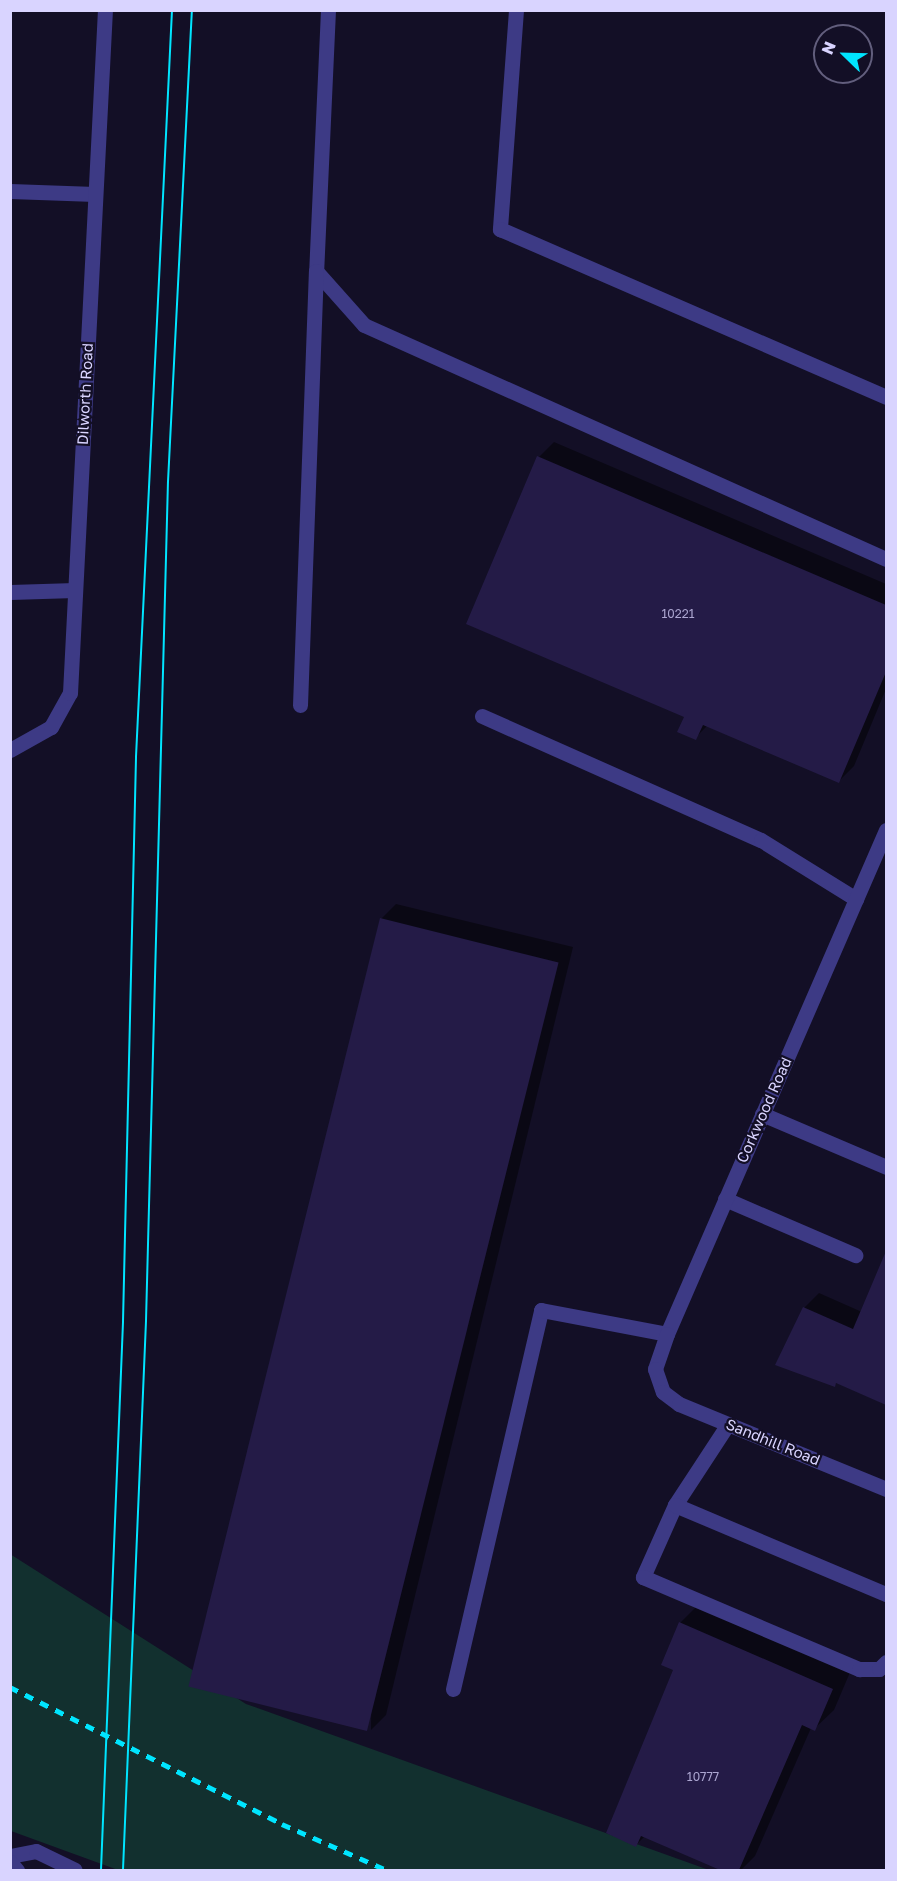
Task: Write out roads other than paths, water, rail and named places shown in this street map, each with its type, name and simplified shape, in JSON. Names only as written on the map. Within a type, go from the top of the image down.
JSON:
[{"type":"street","name":"Dilworth Road","points":[[10,750],[51,727],[70,693],[105,10]]},
{"type":"street","points":[[300,705],[328,10]]},
{"type":"street","points":[[516,10],[500,229],[886,398]]},
{"type":"street","points":[[10,191],[95,194]]},
{"type":"street","points":[[316,271],[364,325],[886,559]]},
{"type":"street","points":[[10,592],[75,590]]},
{"type":"street","points":[[482,716],[761,840],[856,899]]},
{"type":"street","name":"Corkwood Road","points":[[663,1392],[655,1369],[666,1334],[886,830]]},
{"type":"street","points":[[762,1114],[886,1167]]},
{"type":"street","points":[[725,1199],[855,1255]]},
{"type":"street","points":[[453,1689],[541,1310],[666,1334]]},
{"type":"street","name":"Sandhill Road","points":[[663,1392],[679,1404],[886,1489]]},
{"type":"street","points":[[728,1424],[675,1505],[643,1577],[859,1669],[879,1669],[886,1662]]},
{"type":"street","points":[[675,1505],[886,1594]]},
{"type":"street","points":[[10,1856],[36,1851],[75,1870]]},
{"type":"street","points":[[10,1862],[17,1870]]},
{"type":"tram line","points":[[101,1870],[123,1322],[136,757],[172,10]]},
{"type":"tram line","points":[[123,1870],[146,1321],[168,482],[192,10]]},
{"type":"railway","points":[[10,1687],[282,1824],[387,1870]]}]
